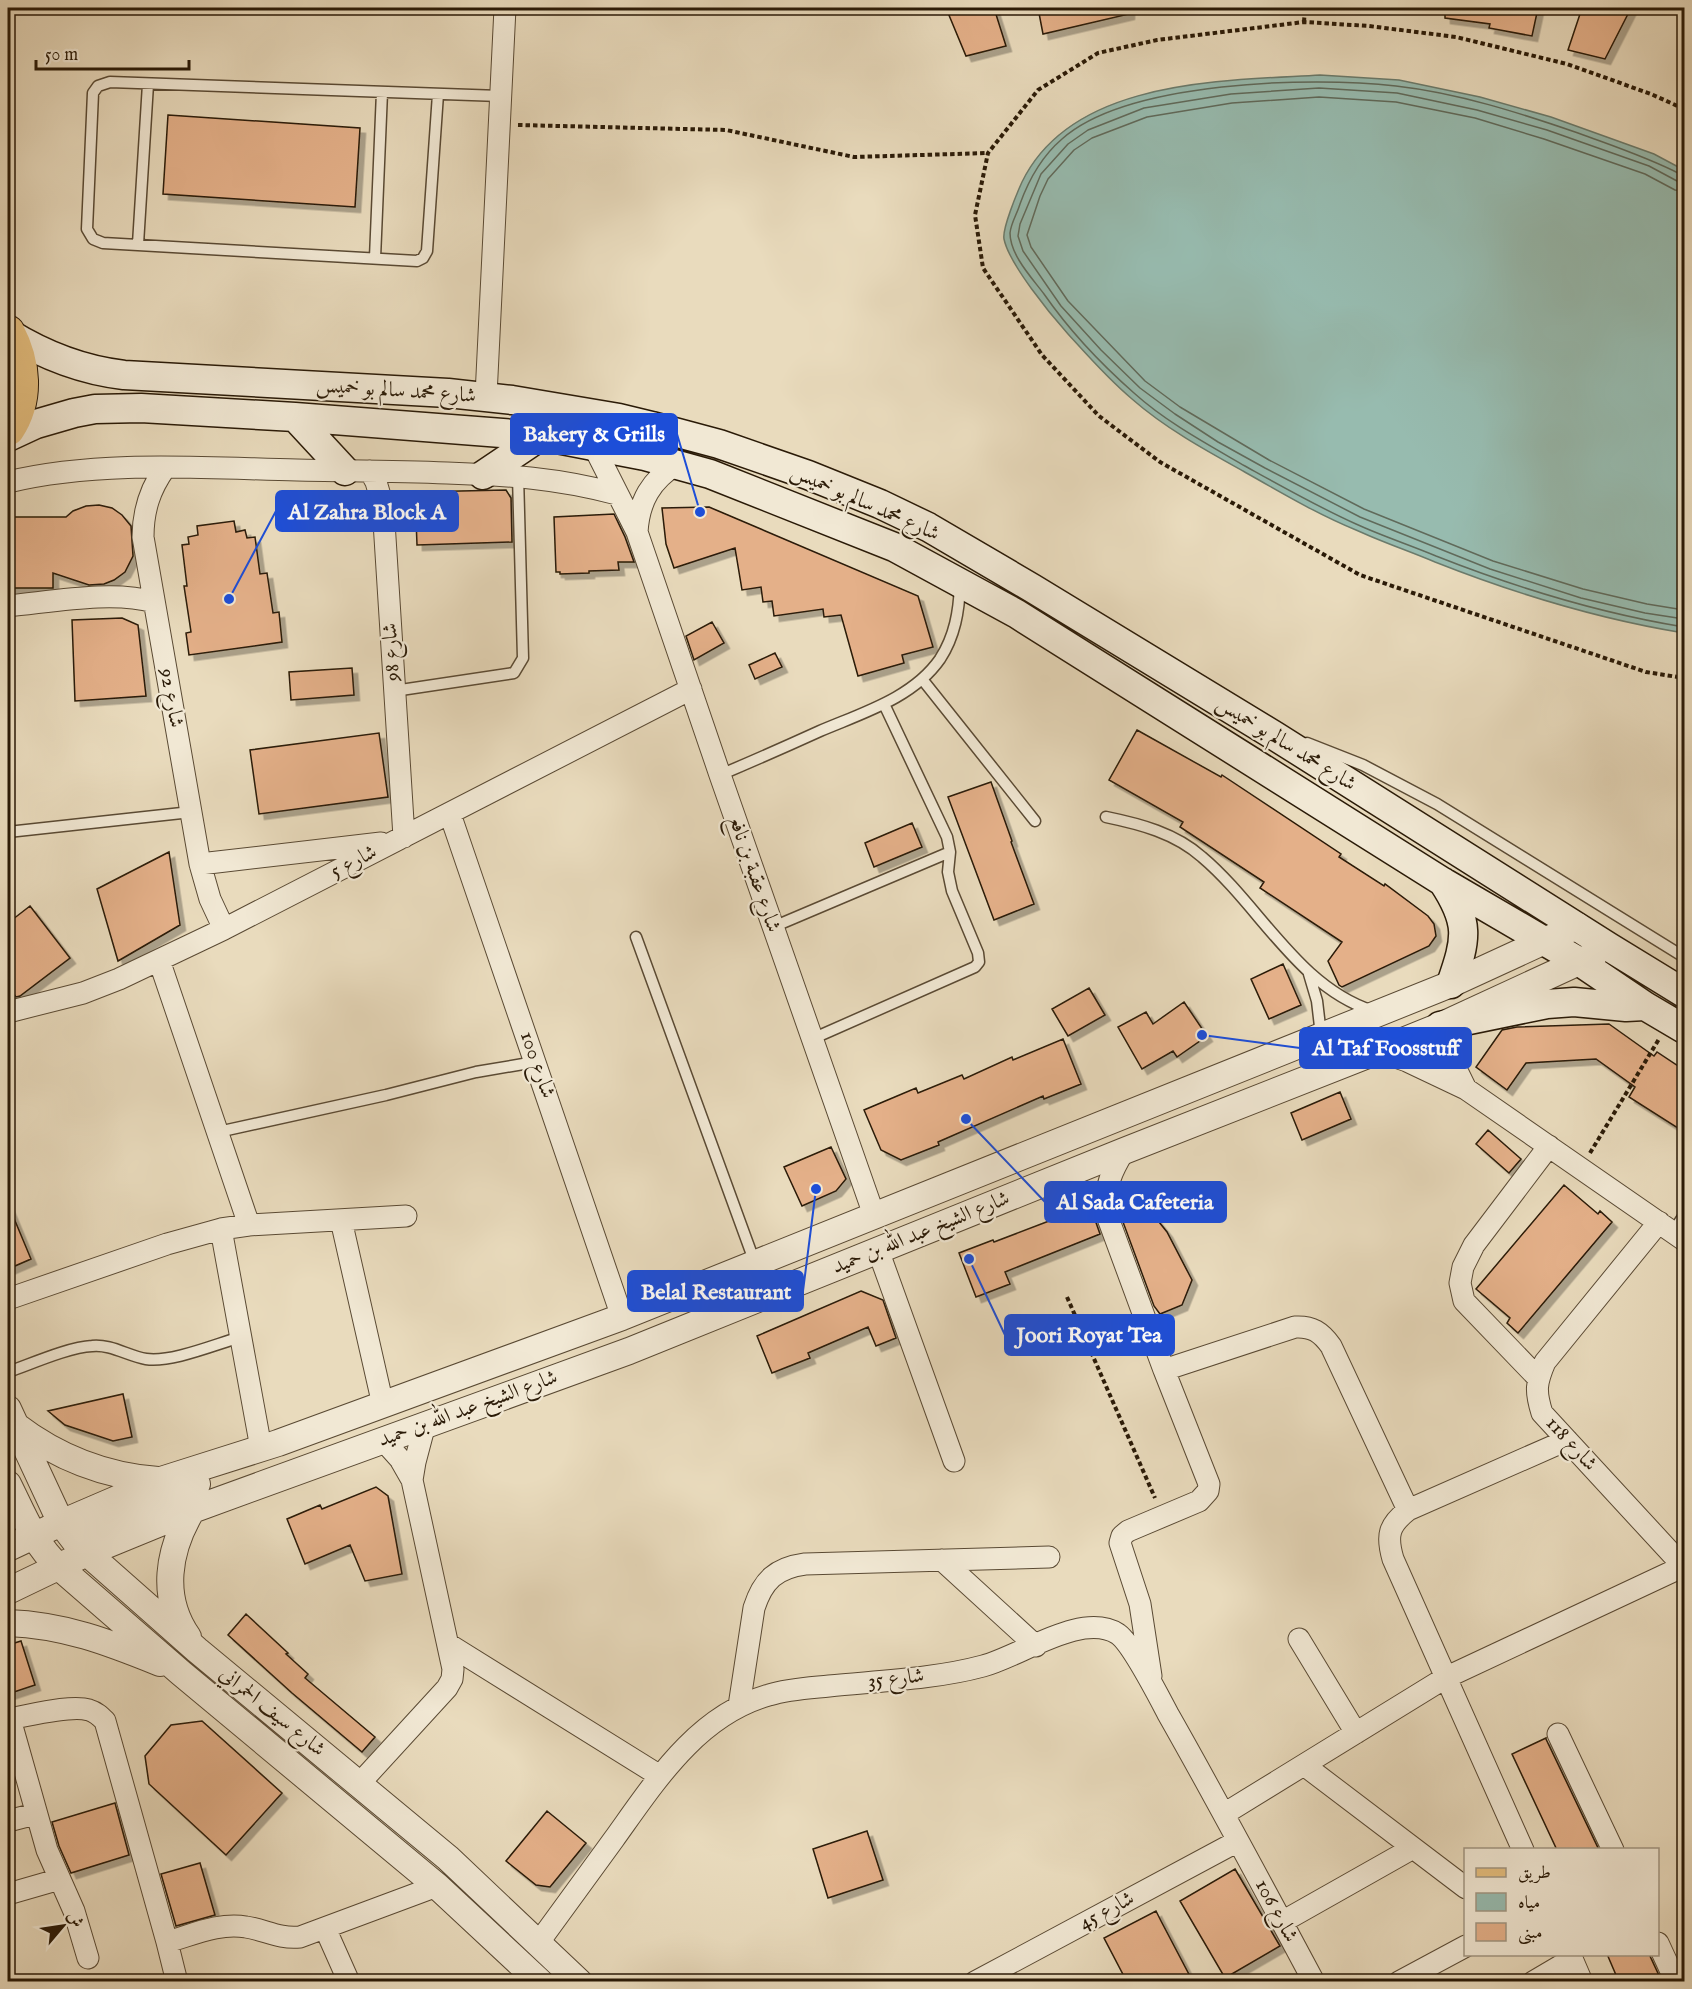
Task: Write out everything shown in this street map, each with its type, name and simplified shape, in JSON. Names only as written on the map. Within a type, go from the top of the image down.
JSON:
[{"type":"main road","name":"شارع محمد سالم بو خميس","points":[[8,332],[51,357],[99,372],[486,396],[619,418],[719,444],[807,475],[880,504],[947,538],[1275,736],[1684,993]]},
{"type":"main road","points":[[8,332],[18,354],[22,377],[20,400],[8,429]]},
{"type":"main road","name":"شارع محمد سالم بو خميس","points":[[8,437],[58,417],[95,409],[141,408],[541,436],[593,445],[710,474],[894,547],[1027,621],[1443,882],[1580,962],[1677,1025]]},
{"type":"main road","points":[[295,417],[358,471]]},
{"type":"main road","points":[[483,475],[541,436]]},
{"type":"main road","points":[[1443,882],[1462,918],[1464,933],[1459,962],[1451,984]]},
{"type":"main road","points":[[1437,1027],[1547,1004],[1574,1002],[1626,1008],[1645,1006]]},
{"type":"street","points":[[486,396],[505,8]]},
{"type":"street","name":"شارع عقبة بن نافع","points":[[593,445],[637,532],[874,1215]]},
{"type":"street","points":[[637,532],[641,504],[647,492],[665,471],[677,464]]},
{"type":"street","points":[[8,482],[64,471],[165,468],[358,471],[518,476],[571,482],[617,494]]},
{"type":"street","name":"شارع 92","points":[[165,468],[150,493],[143,522],[143,537],[200,864],[210,899],[224,929]]},
{"type":"street","name":"شارع 98","points":[[358,471],[376,482],[383,506],[394,692],[399,839]]},
{"type":"street","points":[[8,606],[108,597],[141,598],[154,602]]},
{"type":"street","name":"شارع 5","points":[[8,1012],[83,993],[119,980],[224,929],[691,689]]},
{"type":"street","name":"شارع 100","points":[[450,814],[622,1317]]},
{"type":"street","points":[[200,864],[399,839]]},
{"type":"street","name":"شارع الشيخ عبد الله بن حميد","points":[[37,1542],[60,1523],[161,1480],[269,1446],[622,1317],[1451,984],[1577,926]]},
{"type":"street","name":"شارع الشيخ عبد الله بن حميد","points":[[82,1549],[629,1351],[1437,1027],[1609,947]]},
{"type":"street","points":[[159,960],[249,1226]]},
{"type":"street","points":[[1437,1027],[1466,1089]]},
{"type":"street","points":[[1378,1051],[1407,1061],[1466,1089],[1549,1146],[1581,1168],[1675,1227],[1545,1362],[1538,1378],[1464,1301],[1460,1283],[1462,1267],[1474,1245],[1549,1146]]},
{"type":"street","points":[[1124,1151],[1112,1170],[1106,1190],[1105,1210],[1209,1484],[1208,1491],[1199,1501],[1128,1531],[1122,1536],[1120,1543],[1140,1604],[1152,1684]]},
{"type":"street","points":[[8,1299],[166,1244],[221,1229],[406,1216]]},
{"type":"street","points":[[341,1220],[382,1405]]},
{"type":"street","points":[[8,1591],[59,1567],[82,1549],[168,1496],[228,1470],[269,1446],[241,1337],[221,1229]]},
{"type":"street","points":[[878,1250],[954,1461]]},
{"type":"street","points":[[1164,1370],[1295,1327],[1306,1326],[1316,1330],[1331,1346],[1408,1510]]},
{"type":"street","name":"شارع 118","points":[[1538,1378],[1536,1396],[1542,1413],[1684,1567]]},
{"type":"street","points":[[10,1416],[35,1440],[83,1465],[135,1478],[161,1480]]},
{"type":"street","name":"شارع سيف الحمراني","points":[[10,1416],[60,1523],[82,1549],[196,1650],[448,1858],[579,1982]]},
{"type":"street","points":[[412,1480],[425,1424]]},
{"type":"street","points":[[359,1784],[447,1688],[452,1679],[453,1669],[412,1480],[400,1458],[383,1440]]},
{"type":"street","points":[[1522,1848],[1393,1559],[1389,1546],[1389,1533],[1396,1520],[1408,1510],[1567,1440]]},
{"type":"street","name":"شارع سيف الحمراني","points":[[8,1484],[37,1542],[59,1567],[437,1886],[540,1982]]},
{"type":"street","points":[[192,1510],[174,1547],[170,1567],[170,1589],[174,1612],[196,1650]]},
{"type":"street","points":[[8,1548],[37,1542]]},
{"type":"street","points":[[8,1567],[37,1542]]},
{"type":"street","points":[[739,1706],[754,1608],[762,1588],[777,1572],[791,1566],[805,1564],[1049,1557]]},
{"type":"street","points":[[942,1560],[1036,1646]]},
{"type":"street","points":[[1224,1814],[1445,1678],[1684,1567]]},
{"type":"street","points":[[8,1623],[80,1633],[182,1672]]},
{"type":"street","name":"شارع 35","points":[[539,1942],[660,1776],[712,1723],[739,1706],[769,1695],[801,1689],[967,1671],[996,1662],[1070,1631],[1088,1627],[1104,1627],[1120,1636],[1152,1684],[1238,1841]]},
{"type":"street","points":[[1299,1639],[1356,1733]]},
{"type":"street","points":[[448,1644],[660,1776]]},
{"type":"street","points":[[87,1958],[74,1911],[47,1850],[35,1814],[9,1719],[64,1710],[87,1709],[97,1713],[105,1721],[168,1942],[177,1982]]},
{"type":"street","points":[[1558,1734],[1612,1848]]},
{"type":"street","points":[[1304,1765],[1464,1886]]},
{"type":"street","points":[[8,1821],[35,1814]]},
{"type":"street","name":"شارع 106","points":[[1238,1841],[1282,1922],[1306,1979]]},
{"type":"street","name":"شارع 45","points":[[975,1982],[1238,1841]]},
{"type":"street","points":[[1282,1922],[1413,1848]]},
{"type":"street","points":[[8,1894],[60,1879]]},
{"type":"street","points":[[168,1942],[220,1927],[232,1926],[244,1926],[278,1937],[300,1937],[437,1886]]},
{"type":"street","points":[[325,1928],[349,1982]]},
{"type":"street","points":[[1659,1945],[1676,1982]]},
{"type":"street","points":[[1399,1982],[1464,1947]]},
{"type":"street","points":[[1533,1982],[1565,1958],[1582,1982]]},
{"type":"lane","points":[[438,94],[427,251],[423,258],[417,261],[102,243],[93,239],[87,229],[93,93],[98,87],[110,82],[500,96]]},
{"type":"lane","points":[[138,244],[148,84]]},
{"type":"lane","points":[[375,258],[382,92]]},
{"type":"lane","points":[[394,692],[514,673],[523,658],[518,476]]},
{"type":"lane","points":[[720,775],[884,704],[922,679],[940,658],[952,636],[959,610],[960,583]]},
{"type":"lane","points":[[922,679],[1035,821]]},
{"type":"lane","points":[[812,1040],[978,965],[978,953],[949,882],[950,852],[944,828],[884,704]]},
{"type":"lane","points":[[1275,736],[1306,742],[1395,781],[1684,957]]},
{"type":"lane","points":[[8,832],[191,812]]},
{"type":"lane","points":[[1106,817],[1140,824],[1161,832],[1201,856],[1248,904],[1309,974],[1341,997],[1379,1013]]},
{"type":"lane","points":[[773,927],[950,852]]},
{"type":"lane","points":[[636,937],[755,1263]]},
{"type":"lane","points":[[1309,974],[1317,1001],[1321,1036]]},
{"type":"lane","points":[[218,1132],[386,1095],[486,1070],[536,1062]]},
{"type":"lane","points":[[8,1372],[86,1347],[104,1346],[136,1356],[156,1359],[175,1356],[241,1337]]},
{"type":"path","points":[[1304,22],[1305,8]]},
{"type":"path","points":[[1684,109],[1651,94],[1567,64],[1456,37],[1369,26],[1304,22],[1157,40],[1098,53],[1038,90],[988,153],[975,215],[984,268],[1042,355],[1099,416],[1160,462],[1360,575],[1646,672],[1684,678]]},
{"type":"path","points":[[499,125],[726,130],[854,157],[988,153]]},
{"type":"path","points":[[1581,1168],[1677,1025]]},
{"type":"path","points":[[1067,1297],[1163,1515]]},
{"type":"water","points":[[1320,75],[1399,80],[1480,97],[1551,117],[1654,154],[1684,170],[1684,633],[1589,613],[1496,585],[1376,539],[1299,502],[1200,447],[1145,410],[1115,384],[1083,351],[1022,275],[1004,239],[1010,211],[1022,182],[1045,148],[1076,123],[1112,104],[1153,92],[1195,84]]},
{"type":"building","points":[[946,8],[994,8],[1006,46],[966,56]]},
{"type":"building","points":[[1038,8],[1129,8],[1129,14],[1043,34]]},
{"type":"building","points":[[1445,8],[1538,8],[1532,36],[1489,28],[1490,24],[1445,18]]},
{"type":"building","points":[[1582,8],[1631,8],[1605,59],[1568,50]]},
{"type":"building","points":[[168,115],[360,128],[355,207],[163,194]]},
{"type":"building","points":[[506,490],[511,498],[512,542],[417,545],[415,492]]},
{"type":"building","points":[[99,505],[112,508],[131,526],[133,556],[125,572],[104,584],[89,585],[53,573],[53,588],[8,588],[8,517],[66,517],[73,511],[86,506]]},
{"type":"building","points":[[709,507],[918,596],[933,647],[902,655],[904,663],[858,676],[841,615],[824,617],[823,609],[774,616],[772,601],[763,602],[761,587],[742,590],[735,548],[674,568],[666,544],[662,508]]},
{"type":"building","points":[[614,514],[634,562],[618,562],[619,570],[560,574],[556,572],[554,517]]},
{"type":"building","points":[[234,521],[236,532],[245,530],[247,538],[255,537],[260,574],[267,573],[273,613],[279,612],[282,642],[189,655],[186,633],[191,632],[184,586],[187,586],[182,545],[189,544],[188,537],[198,535],[197,526]]},
{"type":"building","points":[[122,618],[138,625],[146,696],[75,701],[72,620]]},
{"type":"building","points":[[712,622],[724,643],[694,660],[686,636]]},
{"type":"building","points":[[775,653],[782,667],[755,679],[749,665]]},
{"type":"building","points":[[352,668],[354,695],[291,700],[289,672]]},
{"type":"building","points":[[1137,730],[1221,777],[1222,775],[1341,854],[1339,857],[1384,886],[1385,884],[1428,916],[1434,924],[1436,936],[1429,946],[1342,987],[1339,985],[1328,961],[1342,942],[1260,888],[1264,882],[1180,827],[1183,822],[1109,780]]},
{"type":"building","points":[[379,733],[388,797],[259,814],[250,750]]},
{"type":"building","points":[[991,782],[1034,904],[994,920],[948,797]]},
{"type":"building","points":[[912,823],[922,847],[874,867],[865,843]]},
{"type":"building","points":[[169,852],[180,925],[118,961],[97,889]]},
{"type":"building","points":[[30,906],[70,958],[16,997],[8,986],[8,923]]},
{"type":"building","points":[[1283,964],[1301,1005],[1269,1019],[1251,979]]},
{"type":"building","points":[[1089,988],[1105,1015],[1068,1036],[1052,1009]]},
{"type":"building","points":[[1184,1002],[1207,1036],[1177,1057],[1173,1051],[1142,1069],[1118,1027],[1146,1012],[1153,1024]]},
{"type":"building","points":[[1609,1024],[1654,1056],[1657,1052],[1684,1070],[1684,1132],[1629,1097],[1635,1087],[1596,1059],[1526,1063],[1507,1090],[1476,1067],[1502,1030],[1517,1027]]},
{"type":"building","points":[[1063,1039],[1081,1084],[1044,1099],[1043,1096],[938,1142],[939,1145],[901,1160],[881,1150],[864,1110],[916,1088],[918,1093],[962,1075],[964,1079],[1012,1057],[1013,1060]]},
{"type":"building","points":[[1340,1092],[1351,1119],[1302,1140],[1291,1113]]},
{"type":"building","points":[[1488,1130],[1521,1159],[1509,1173],[1476,1144]]},
{"type":"building","points":[[831,1147],[846,1179],[836,1191],[802,1206],[784,1167]]},
{"type":"building","points":[[1564,1185],[1598,1214],[1600,1211],[1612,1222],[1518,1333],[1507,1323],[1510,1318],[1476,1289]]},
{"type":"building","points":[[1093,1202],[1093,1214],[1100,1234],[1005,1272],[1010,1284],[976,1297],[959,1253],[993,1240],[994,1242]]},
{"type":"building","points":[[1143,1202],[1167,1232],[1192,1280],[1182,1305],[1160,1314],[1154,1306],[1123,1222]]},
{"type":"building","points":[[8,1204],[31,1259],[8,1269]]},
{"type":"building","points":[[861,1291],[883,1300],[896,1338],[876,1346],[868,1327],[808,1353],[810,1358],[772,1373],[757,1336]]},
{"type":"building","points":[[123,1394],[132,1437],[113,1441],[65,1425],[48,1411]]},
{"type":"building","points":[[376,1487],[388,1496],[402,1574],[365,1581],[350,1545],[305,1564],[287,1519],[320,1505],[322,1509]]},
{"type":"building","points":[[246,1614],[308,1674],[305,1678],[375,1737],[362,1752],[228,1635]]},
{"type":"building","points":[[21,1641],[35,1685],[8,1694],[8,1645]]},
{"type":"building","points":[[202,1721],[282,1793],[226,1855],[149,1784],[145,1756],[171,1725]]},
{"type":"building","points":[[1546,1738],[1598,1848],[1556,1848],[1512,1754]]},
{"type":"building","points":[[115,1803],[129,1855],[71,1873],[59,1846],[52,1822]]},
{"type":"building","points":[[547,1811],[586,1843],[550,1887],[536,1885],[506,1861]]},
{"type":"building","points":[[867,1831],[883,1880],[828,1898],[813,1849]]},
{"type":"building","points":[[200,1863],[215,1915],[176,1926],[161,1874]]},
{"type":"building","points":[[1235,1869],[1280,1946],[1225,1978],[1180,1901]]},
{"type":"building","points":[[1156,1911],[1193,1982],[1127,1982],[1104,1938]]},
{"type":"building","points":[[1608,1956],[1650,1956],[1662,1982],[1619,1982]]},
{"type":"place","name":"Bakery & Grills","points":[[700,512]]},
{"type":"place","name":"Al Zahra Block A","points":[[229,599]]},
{"type":"place","name":"Al Taf Foosstuff","points":[[1202,1035]]},
{"type":"place","name":"Al Sada Cafeteria","points":[[966,1119]]},
{"type":"place","name":"Belal Restaurant","points":[[816,1189]]},
{"type":"place","name":"Joori Royat Tea","points":[[969,1259]]}]
